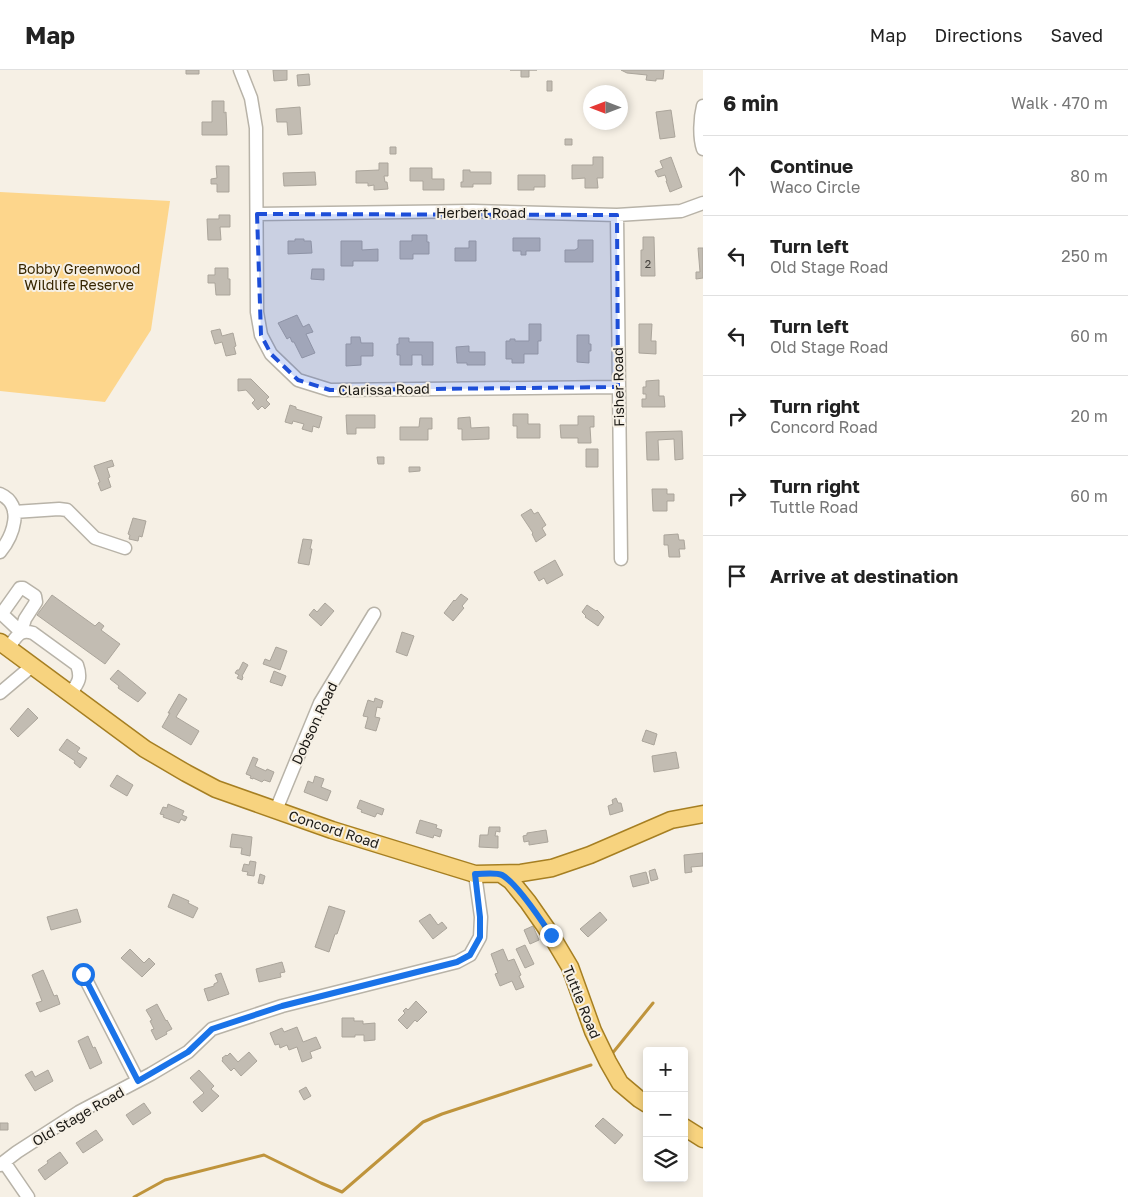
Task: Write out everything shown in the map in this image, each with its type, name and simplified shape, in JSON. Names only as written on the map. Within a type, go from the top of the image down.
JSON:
[{"type":"main road","name":"Concord Road","points":[[4,645],[144,749],[216,789],[332,830],[475,874],[521,873],[552,868],[590,855],[671,820],[703,814]]},
{"type":"main road","name":"Tuttle Road","points":[[501,874],[511,882],[528,902],[551,935],[570,967],[608,1062],[620,1083],[643,1102]]},
{"type":"main road","points":[[688,1130],[703,1139]]},
{"type":"street","name":"Clarissa Road","points":[[240,70],[250,98],[256,128],[257,312],[261,335],[271,354],[298,380],[330,390],[618,387]]},
{"type":"street","points":[[703,106],[701,142],[703,149]]},
{"type":"street","name":"Herbert Road","points":[[257,214],[472,211],[617,214],[681,211],[703,204]]},
{"type":"street","name":"Fisher Road","points":[[617,214],[621,559]]},
{"type":"street","points":[[0,494],[9,500],[14,512],[13,530],[0,552]]},
{"type":"street","points":[[14,512],[67,510],[95,538],[125,548]]},
{"type":"street","name":"Dobson Road","points":[[276,810],[320,703],[374,614]]},
{"type":"street","points":[[4,645],[26,630],[77,665],[80,673],[79,681],[70,694]]},
{"type":"street","points":[[0,693],[32,666]]},
{"type":"street","name":"Old Stage Road","points":[[2,1164],[17,1152],[79,1112],[188,1052],[212,1029],[282,1006],[457,962],[470,955],[480,937],[480,917],[475,874]]},
{"type":"street","points":[[83,974],[138,1081]]},
{"type":"street","points":[[2,1164],[28,1197]]},
{"type":"highlighted area","points":[[257,214],[617,215],[618,387],[330,390],[298,380],[271,354],[261,335]]},
{"type":"green space","name":"Bobby Greenwood Wildlife Reserve","points":[[0,192],[170,201],[151,330],[105,402],[0,391]]},
{"type":"building","points":[[186,70],[199,70],[199,74],[186,74]]},
{"type":"building","points":[[273,70],[287,70],[287,80],[274,81]]},
{"type":"building","points":[[521,70],[529,70],[529,77],[521,77]]},
{"type":"building","points":[[621,70],[664,70],[663,79],[656,79],[656,81],[646,80],[647,75],[627,73]]},
{"type":"building","points":[[309,74],[310,85],[298,86],[297,75]]},
{"type":"building","points":[[547,81],[552,81],[552,91],[547,91]]},
{"type":"building","points":[[212,101],[224,101],[227,135],[202,135],[202,122],[212,122]]},
{"type":"building","points":[[300,107],[302,134],[288,135],[287,122],[277,122],[276,109]]},
{"type":"building","points":[[671,110],[675,137],[660,139],[656,112]]},
{"type":"building","points":[[565,139],[572,139],[572,145],[565,145]]},
{"type":"building","points":[[390,147],[396,147],[396,154],[390,154]]},
{"type":"building","points":[[593,157],[603,157],[603,178],[597,178],[598,188],[585,188],[585,178],[572,179],[572,165],[593,165]]},
{"type":"building","points":[[671,157],[682,187],[670,192],[665,175],[658,177],[655,171],[663,168],[660,161]]},
{"type":"building","points":[[379,163],[388,163],[388,176],[384,176],[388,189],[374,190],[374,185],[368,186],[368,183],[356,183],[356,171],[379,170]]},
{"type":"building","points":[[216,166],[229,166],[229,192],[217,192],[217,184],[211,184],[211,179],[217,178]]},
{"type":"building","points":[[410,168],[432,168],[432,179],[444,179],[444,190],[423,190],[423,181],[410,181]]},
{"type":"building","points":[[463,170],[491,172],[491,184],[473,184],[473,187],[461,187]]},
{"type":"building","points":[[315,172],[316,185],[284,186],[283,173]]},
{"type":"building","points":[[518,175],[545,175],[545,187],[534,187],[534,190],[518,190]]},
{"type":"building","points":[[219,215],[230,215],[230,227],[220,227],[221,240],[208,240],[207,219],[219,219]]},
{"type":"building","points":[[412,235],[427,235],[429,254],[413,254],[413,259],[400,259],[400,241],[412,241]]},
{"type":"building","points":[[643,237],[654,237],[655,276],[641,276]]},
{"type":"building","points":[[513,238],[540,238],[540,251],[526,251],[526,255],[521,255],[521,251],[513,251]]},
{"type":"building","points":[[295,239],[311,241],[312,253],[288,254],[288,241],[295,241]]},
{"type":"building","points":[[578,240],[593,240],[593,262],[565,262],[565,250],[575,250],[578,248]]},
{"type":"building","points":[[341,241],[362,241],[362,250],[378,249],[378,261],[353,261],[353,266],[341,266]]},
{"type":"building","points":[[469,241],[476,241],[476,261],[455,261],[455,248],[469,248]]},
{"type":"building","points":[[698,248],[703,248],[703,278],[696,279],[696,272],[700,272]]},
{"type":"building","points":[[215,268],[228,268],[230,295],[216,295],[215,283],[208,283],[208,275],[215,275]]},
{"type":"building","points":[[312,269],[324,269],[324,280],[311,279]]},
{"type":"building","points":[[297,315],[303,327],[309,324],[313,332],[306,334],[315,353],[302,358],[294,342],[292,342],[290,337],[287,339],[278,323]]},
{"type":"building","points":[[529,324],[541,324],[541,341],[538,341],[538,354],[524,354],[524,363],[512,363],[512,359],[506,359],[506,341],[515,339],[515,341],[529,341]]},
{"type":"building","points":[[639,324],[652,324],[651,341],[656,341],[656,354],[639,353]]},
{"type":"building","points":[[220,329],[222,336],[233,333],[236,354],[226,356],[222,342],[215,344],[211,331]]},
{"type":"building","points":[[577,335],[589,335],[591,351],[589,351],[589,363],[577,362]]},
{"type":"building","points":[[351,337],[360,337],[361,343],[373,343],[373,356],[361,356],[361,365],[346,366],[346,344],[351,344]]},
{"type":"building","points":[[399,338],[409,338],[409,342],[433,342],[433,365],[422,365],[422,355],[412,355],[412,365],[400,365],[400,355],[397,355]]},
{"type":"building","points":[[469,346],[469,352],[485,352],[485,365],[457,363],[456,347]]},
{"type":"building","points":[[238,379],[251,379],[269,397],[266,400],[270,404],[265,409],[262,406],[258,410],[252,403],[255,400],[246,390],[238,391]]},
{"type":"building","points":[[659,380],[659,396],[664,396],[665,407],[642,407],[642,399],[646,399],[646,394],[643,394],[643,387],[646,387],[646,381]]},
{"type":"building","points":[[290,405],[296,407],[296,409],[322,417],[319,428],[313,426],[312,432],[302,429],[304,424],[293,421],[292,424],[285,422]]},
{"type":"building","points":[[513,414],[528,414],[528,424],[540,424],[540,438],[517,438],[517,426],[513,426]]},
{"type":"building","points":[[346,415],[375,415],[375,428],[356,428],[356,434],[347,434]]},
{"type":"building","points":[[578,416],[594,416],[594,427],[590,427],[591,443],[578,443],[578,438],[561,438],[560,425],[578,425]]},
{"type":"building","points":[[470,417],[471,428],[489,427],[489,439],[462,440],[462,429],[458,429],[458,418]]},
{"type":"building","points":[[420,418],[432,418],[432,429],[428,429],[428,440],[400,440],[400,427],[419,427]]},
{"type":"building","points":[[682,431],[683,459],[675,460],[674,439],[658,440],[659,460],[647,460],[646,432]]},
{"type":"building","points":[[586,449],[598,449],[598,467],[586,467]]},
{"type":"building","points":[[377,457],[384,457],[384,464],[378,464]]},
{"type":"building","points":[[112,460],[114,466],[107,468],[111,487],[101,491],[94,466]]},
{"type":"building","points":[[409,467],[420,467],[420,471],[409,472]]},
{"type":"building","points":[[652,489],[667,489],[667,494],[674,494],[674,501],[667,501],[667,511],[653,511]]},
{"type":"building","points":[[531,509],[534,514],[538,512],[546,525],[542,528],[546,535],[536,542],[533,533],[521,515]]},
{"type":"building","points":[[133,518],[146,521],[142,537],[139,536],[138,541],[129,539],[130,535],[128,534]]},
{"type":"building","points":[[678,534],[679,540],[684,540],[685,549],[679,549],[680,557],[669,557],[668,545],[664,545],[664,535]]},
{"type":"building","points":[[303,539],[312,540],[309,565],[298,563]]},
{"type":"building","points":[[555,560],[563,575],[547,584],[544,578],[539,581],[534,572]]},
{"type":"building","points":[[461,594],[468,599],[462,606],[464,608],[453,621],[444,613]]},
{"type":"building","points":[[52,595],[95,626],[99,622],[104,626],[101,630],[120,644],[105,664],[37,615]]},
{"type":"building","points":[[325,603],[334,611],[321,626],[309,615],[314,609],[317,612]]},
{"type":"building","points":[[587,605],[597,610],[604,617],[598,626],[585,617],[582,612]]},
{"type":"building","points":[[402,632],[414,636],[407,656],[396,652]]},
{"type":"building","points":[[276,647],[287,651],[280,670],[263,664],[265,659],[270,661]]},
{"type":"building","points":[[243,662],[248,665],[242,680],[237,678],[239,675],[235,673]]},
{"type":"building","points":[[118,670],[146,693],[138,702],[118,688],[119,686],[110,679]]},
{"type":"building","points":[[274,671],[286,676],[282,686],[270,682]]},
{"type":"building","points":[[179,694],[187,699],[176,717],[199,731],[191,745],[162,727]]},
{"type":"building","points":[[375,698],[383,701],[381,708],[377,707],[375,717],[380,718],[376,731],[365,728],[368,717],[363,716],[368,700],[374,702]]},
{"type":"building","points":[[28,708],[38,718],[18,737],[10,729]]},
{"type":"building","points":[[646,730],[657,734],[654,745],[642,741]]},
{"type":"building","points":[[67,739],[80,748],[77,752],[87,758],[80,768],[74,763],[75,761],[59,750]]},
{"type":"building","points":[[676,752],[679,768],[654,772],[652,756]]},
{"type":"building","points":[[253,757],[258,759],[255,766],[274,772],[270,782],[264,780],[262,782],[250,778],[251,776],[246,774]]},
{"type":"building","points":[[117,775],[133,785],[127,796],[110,786]]},
{"type":"building","points":[[315,776],[324,779],[321,787],[331,791],[327,801],[304,792],[308,781],[313,783]]},
{"type":"building","points":[[616,798],[618,803],[621,803],[623,811],[610,815],[608,806],[613,804],[612,800]]},
{"type":"building","points":[[360,800],[384,809],[382,815],[377,813],[375,817],[361,812],[362,810],[357,808]]},
{"type":"building","points":[[168,804],[184,811],[182,815],[187,817],[185,821],[181,819],[179,823],[160,814],[163,807],[167,808]]},
{"type":"building","points":[[420,820],[437,825],[436,828],[442,830],[440,837],[434,835],[433,838],[416,833]]},
{"type":"building","points":[[489,827],[500,827],[500,832],[496,831],[495,836],[498,836],[498,848],[479,847],[480,835],[488,835]]},
{"type":"building","points":[[546,830],[548,842],[529,845],[529,841],[524,842],[523,836],[527,835],[527,833]]},
{"type":"building","points":[[232,834],[252,837],[250,856],[241,854],[242,848],[230,847]]},
{"type":"building","points":[[703,853],[703,866],[691,867],[692,872],[685,873],[684,855]]},
{"type":"building","points":[[250,861],[256,862],[254,876],[247,875],[248,872],[242,871],[244,864],[249,865]]},
{"type":"building","points":[[655,869],[658,879],[651,881],[649,871]]},
{"type":"building","points":[[646,872],[649,883],[633,887],[630,876]]},
{"type":"building","points":[[260,874],[265,876],[263,884],[258,883]]},
{"type":"building","points":[[173,894],[189,901],[188,903],[198,908],[193,918],[168,907]]},
{"type":"building","points":[[329,906],[345,911],[329,952],[315,947]]},
{"type":"building","points":[[77,909],[81,922],[51,930],[47,917]]},
{"type":"building","points":[[600,912],[607,920],[588,937],[580,929]]},
{"type":"building","points":[[430,914],[438,925],[442,922],[447,928],[433,939],[419,921]]},
{"type":"building","points":[[533,926],[539,940],[530,944],[524,930]]},
{"type":"building","points":[[525,945],[534,964],[525,968],[516,949]]},
{"type":"building","points":[[130,949],[144,963],[149,958],[155,964],[142,977],[121,958]]},
{"type":"building","points":[[503,949],[508,961],[514,959],[524,987],[516,990],[512,981],[500,986],[495,974],[498,973],[491,954]]},
{"type":"building","points":[[282,962],[285,972],[280,973],[281,977],[259,982],[256,969]]},
{"type":"building","points":[[43,970],[54,996],[57,995],[60,1004],[40,1012],[36,1003],[42,1001],[32,975]]},
{"type":"building","points":[[221,973],[229,994],[208,1001],[204,989],[214,986],[218,982],[215,975]]},
{"type":"building","points":[[416,1001],[427,1012],[417,1022],[415,1020],[407,1029],[398,1020],[405,1013],[403,1011],[406,1008],[408,1010]]},
{"type":"building","points":[[157,1004],[172,1029],[156,1040],[151,1030],[154,1029],[150,1021],[152,1020],[146,1010]]},
{"type":"building","points":[[342,1018],[354,1018],[354,1021],[363,1021],[363,1024],[375,1023],[375,1040],[364,1041],[364,1035],[342,1037]]},
{"type":"building","points":[[297,1027],[303,1042],[316,1037],[321,1048],[310,1052],[312,1058],[302,1062],[297,1047],[289,1050],[287,1045],[280,1048],[279,1044],[275,1045],[270,1033],[282,1028],[284,1032]]},
{"type":"building","points":[[88,1036],[102,1063],[90,1069],[78,1041]]},
{"type":"building","points":[[249,1052],[257,1061],[241,1076],[234,1068],[231,1071],[222,1061],[222,1058],[230,1053],[238,1062]]},
{"type":"building","points":[[48,1070],[53,1081],[35,1091],[25,1075],[32,1071],[35,1077]]},
{"type":"building","points":[[199,1070],[214,1086],[211,1089],[219,1096],[202,1112],[193,1102],[204,1093],[190,1078]]},
{"type":"building","points":[[306,1087],[311,1096],[304,1100],[299,1091]]},
{"type":"building","points":[[144,1103],[151,1113],[133,1125],[126,1115]]},
{"type":"building","points":[[603,1118],[623,1135],[615,1144],[595,1126]]},
{"type":"building","points":[[0,1123],[8,1123],[8,1130],[0,1130]]},
{"type":"building","points":[[96,1130],[103,1140],[83,1153],[76,1143]]},
{"type":"building","points":[[60,1152],[68,1163],[45,1180],[38,1170]]},
{"type":"waterway","points":[[611,1055],[653,1003]]},
{"type":"waterway","points":[[134,1197],[165,1180],[264,1155],[342,1192],[423,1122],[591,1065]]},
{"type":"route","points":[[83,974],[138,1081],[188,1052],[212,1029],[282,1006],[457,962],[470,955],[480,937],[480,917],[475,874],[501,874],[511,882],[528,902],[551,935]]}]
